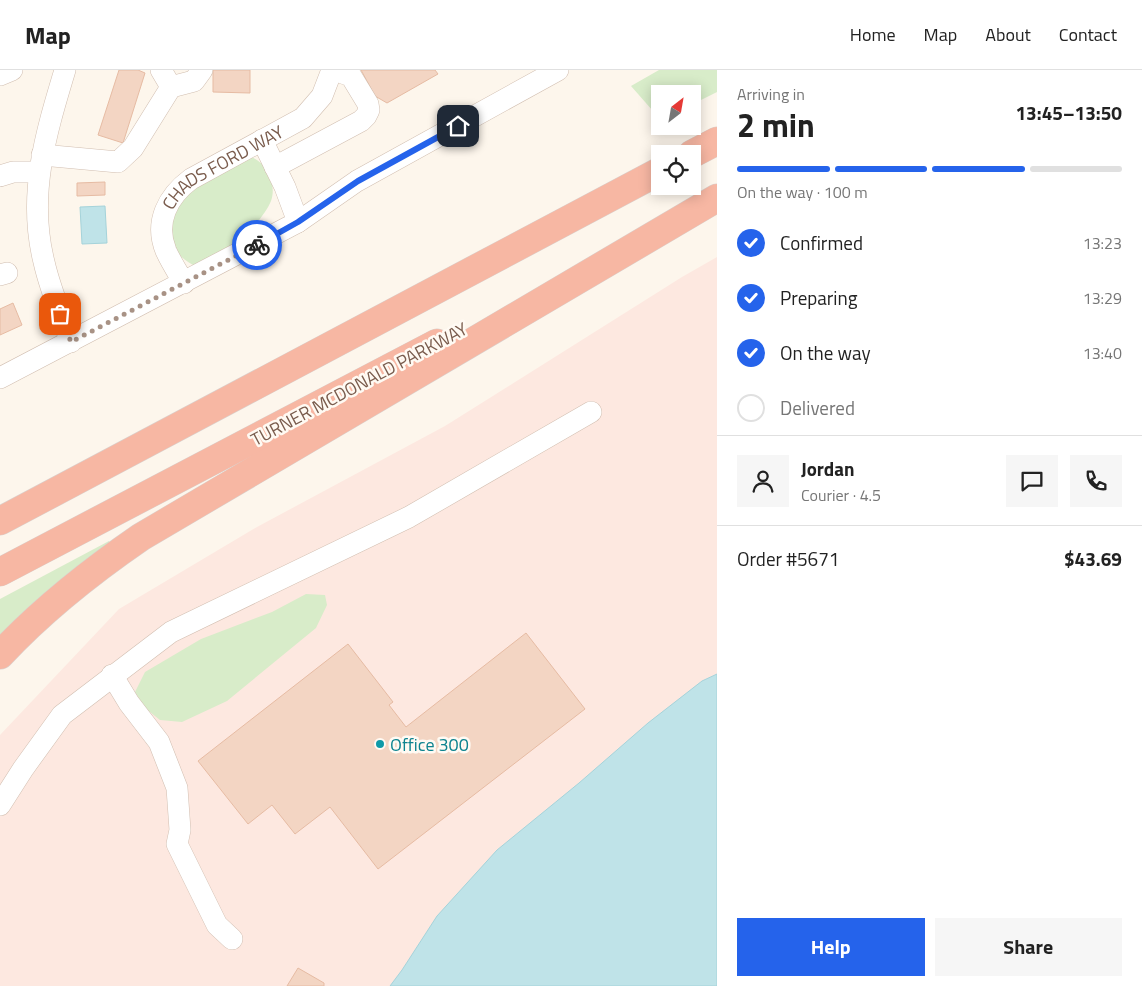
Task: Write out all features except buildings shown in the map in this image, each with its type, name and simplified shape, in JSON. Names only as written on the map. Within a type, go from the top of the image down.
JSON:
[{"type":"highway","points":[[701,149],[717,141]]},
{"type":"highway","points":[[0,520],[651,176]]},
{"type":"highway","points":[[0,655],[42,613],[103,563],[141,538],[717,197]]},
{"type":"highway","name":"TURNER MCDONALD PARKWAY","points":[[0,572],[717,197]]},
{"type":"street","points":[[0,75],[12,70]]},
{"type":"street","points":[[65,70],[47,129],[40,163],[37,214],[43,260],[55,301],[71,342]]},
{"type":"street","points":[[0,176],[40,163],[118,162],[133,148],[166,78],[194,81],[202,70]]},
{"type":"street","points":[[275,167],[361,121],[366,116],[369,110],[368,104],[351,76],[333,70]]},
{"type":"street","name":"CHADS FORD WAY","points":[[184,283],[166,252],[162,237],[163,217],[171,198],[192,179],[303,118],[322,96],[333,70]]},
{"type":"street","points":[[0,378],[298,222],[358,181],[558,70]]},
{"type":"street","points":[[262,140],[285,187],[298,222]]},
{"type":"street","points":[[0,805],[62,715],[171,632],[409,518],[591,412]]},
{"type":"street","points":[[112,676],[129,703],[159,742],[177,788],[180,830],[177,844],[217,925],[232,939]]},
{"type":"shaded area","points":[[717,257],[717,986],[0,986],[0,735],[119,609],[257,527],[445,426]]},
{"type":"green space","points":[[659,70],[717,70],[717,92],[701,100],[701,85],[651,85],[651,109],[631,86]]},
{"type":"green space","points":[[251,157],[262,164],[272,181],[273,194],[271,201],[254,227],[232,249],[193,265],[177,252],[171,237],[176,199]]},
{"type":"green space","points":[[109,541],[112,548],[0,645],[0,599]]},
{"type":"green space","points":[[306,594],[325,595],[327,605],[316,628],[227,701],[182,722],[160,720],[145,708],[135,692],[145,672],[201,639],[272,612]]},
{"type":"water","points":[[105,206],[107,243],[82,244],[80,207]]},
{"type":"water","points":[[717,674],[717,986],[390,986],[437,916],[497,850],[579,783],[648,723],[702,681]]},
{"type":"way so far","points":[[60,314],[71,342],[257,245]]},
{"type":"place","name":"Office 300","points":[[380,744]]},
{"type":"route","points":[[257,245],[298,222],[358,181],[458,126]]}]
